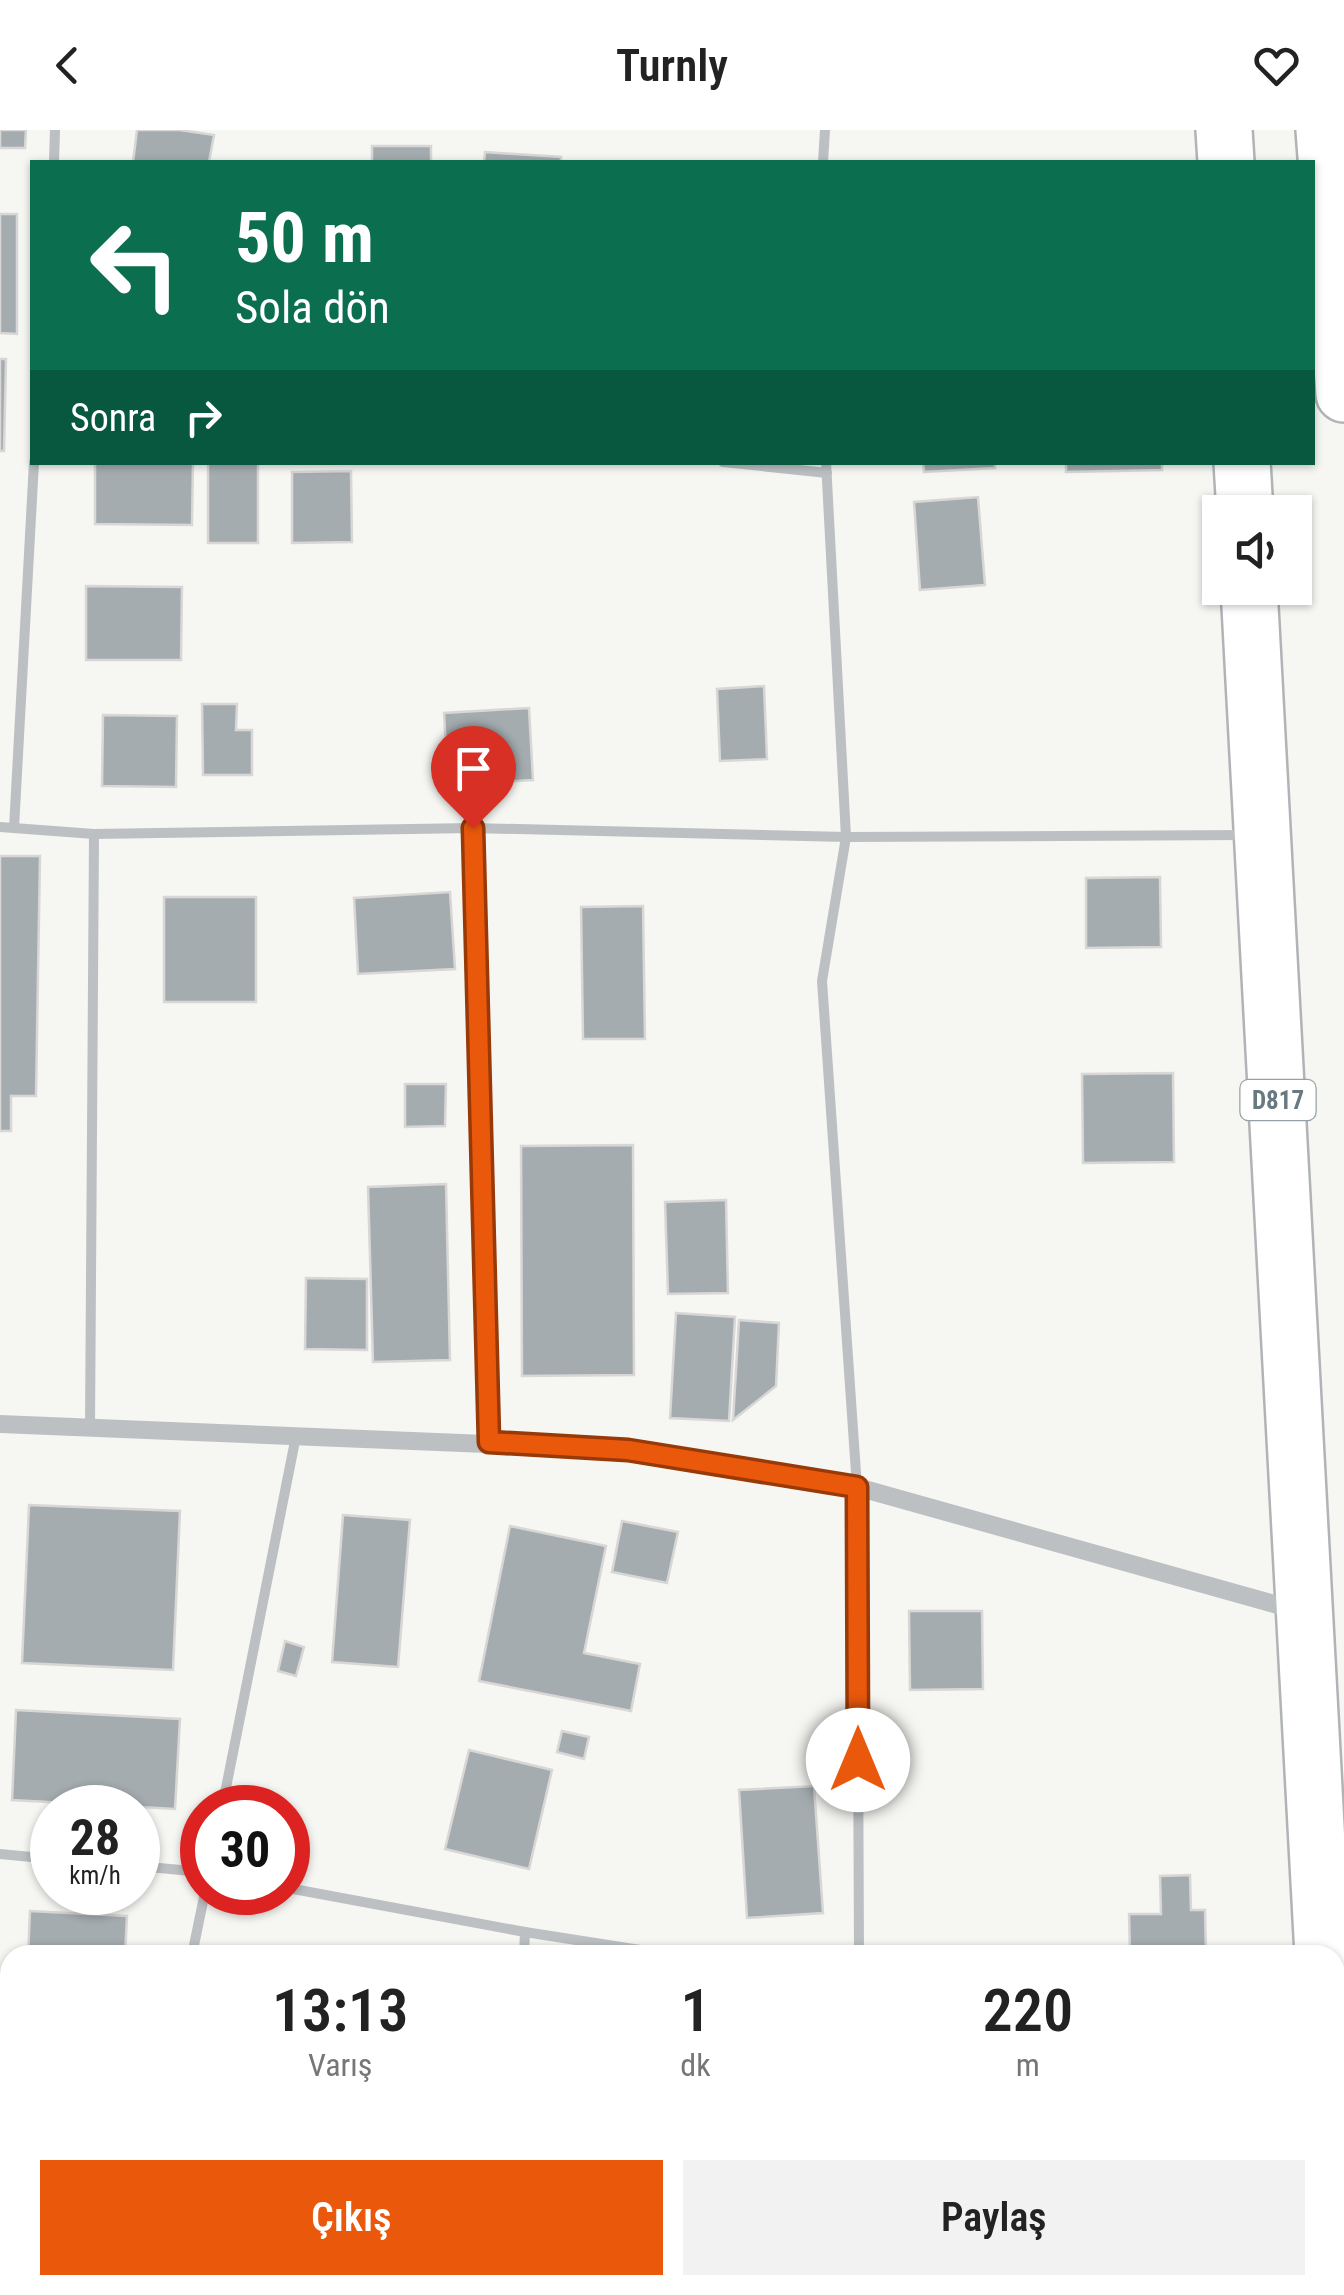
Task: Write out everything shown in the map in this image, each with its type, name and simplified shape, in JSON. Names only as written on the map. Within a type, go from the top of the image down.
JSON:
[{"type":"highway","points":[[1224,130],[1226,160]]},
{"type":"highway","points":[[1324,130],[1344,394]]},
{"type":"highway","points":[[1242,465],[1244,495]]},
{"type":"highway","name":"D817","points":[[1250,605],[1322,1945]]},
{"type":"street","points":[[54,160],[55,130]]},
{"type":"street","points":[[824,130],[824,160]]},
{"type":"street","points":[[14,828],[34,465]]},
{"type":"street","points":[[774,465],[826,468],[846,837],[822,981],[857,1487],[859,1945]]},
{"type":"street","points":[[0,828],[94,834],[473,828],[846,837],[1263,835]]},
{"type":"street","points":[[473,828],[489,1442]]},
{"type":"street","points":[[90,1429],[94,834]]},
{"type":"street","points":[[0,1424],[628,1450],[857,1487],[1306,1613]]},
{"type":"street","points":[[227,1785],[296,1436]]},
{"type":"street","points":[[0,1854],[30,1856]]},
{"type":"street","points":[[310,1892],[608,1945]]},
{"type":"street","points":[[194,1945],[200,1915]]},
{"type":"street","points":[[524,1945],[525,1932]]},
{"type":"building","points":[[0,130],[26,130],[25,148],[0,148]]},
{"type":"building","points":[[137,130],[214,135],[209,160],[133,160]]},
{"type":"building","points":[[372,146],[431,146],[431,160],[372,160]]},
{"type":"building","points":[[485,152],[561,157],[561,160],[484,160]]},
{"type":"building","points":[[0,214],[17,214],[17,334],[0,333]]},
{"type":"building","points":[[0,359],[6,359],[4,451],[0,451]]},
{"type":"building","points":[[95,465],[193,465],[192,525],[95,524]]},
{"type":"building","points":[[208,465],[258,465],[258,543],[208,543]]},
{"type":"building","points":[[923,465],[995,465],[995,468],[924,472]]},
{"type":"building","points":[[1066,465],[1162,465],[1162,470],[1066,472]]},
{"type":"building","points":[[351,471],[352,542],[292,543],[292,472]]},
{"type":"building","points":[[978,497],[985,585],[920,590],[914,502]]},
{"type":"building","points":[[86,586],[182,587],[181,660],[86,660]]},
{"type":"building","points":[[764,686],[767,759],[720,761],[717,689]]},
{"type":"building","points":[[202,704],[237,704],[236,730],[252,730],[252,775],[203,775]]},
{"type":"building","points":[[529,708],[533,780],[448,785],[444,713]]},
{"type":"building","points":[[103,715],[177,716],[176,787],[102,786]]},
{"type":"building","points":[[0,856],[40,856],[36,1096],[11,1096],[11,1131],[0,1131]]},
{"type":"building","points":[[1160,877],[1161,947],[1086,948],[1086,878]]},
{"type":"building","points":[[450,892],[455,969],[358,974],[354,898]]},
{"type":"building","points":[[164,897],[256,897],[256,1002],[164,1002]]},
{"type":"building","points":[[643,906],[645,1039],[583,1039],[581,907]]},
{"type":"building","points":[[1173,1073],[1174,1162],[1083,1163],[1082,1074]]},
{"type":"building","points":[[405,1084],[446,1084],[445,1126],[405,1127]]},
{"type":"building","points":[[633,1145],[634,1375],[522,1376],[521,1146]]},
{"type":"building","points":[[446,1184],[450,1360],[373,1362],[368,1187]]},
{"type":"building","points":[[726,1200],[728,1293],[668,1294],[665,1202]]},
{"type":"building","points":[[306,1278],[367,1279],[367,1350],[305,1349]]},
{"type":"building","points":[[676,1313],[735,1317],[729,1421],[670,1418]]},
{"type":"building","points":[[739,1320],[779,1323],[776,1386],[733,1420]]},
{"type":"building","points":[[29,1505],[180,1511],[173,1670],[22,1663]]},
{"type":"building","points":[[343,1515],[410,1520],[398,1667],[332,1662]]},
{"type":"building","points":[[622,1521],[678,1532],[667,1583],[612,1572]]},
{"type":"building","points":[[510,1526],[606,1546],[584,1653],[640,1664],[631,1711],[479,1681]]},
{"type":"building","points":[[909,1611],[982,1611],[983,1689],[910,1690]]},
{"type":"building","points":[[285,1641],[304,1647],[296,1676],[278,1671]]},
{"type":"building","points":[[16,1710],[180,1719],[175,1809],[160,1808],[160,1785],[30,1785],[30,1801],[12,1800]]},
{"type":"building","points":[[562,1731],[589,1737],[584,1759],[557,1752]]},
{"type":"building","points":[[469,1750],[552,1770],[529,1869],[445,1849]]},
{"type":"building","points":[[814,1786],[823,1913],[747,1918],[739,1790]]},
{"type":"building","points":[[1190,1875],[1191,1910],[1205,1910],[1206,1945],[1130,1945],[1129,1914],[1161,1914],[1160,1876]]},
{"type":"building","points":[[30,1911],[30,1915],[127,1916],[126,1945],[28,1945]]},
{"type":"route","points":[[473,828],[489,1442],[628,1450],[857,1487],[858,1760]]}]
